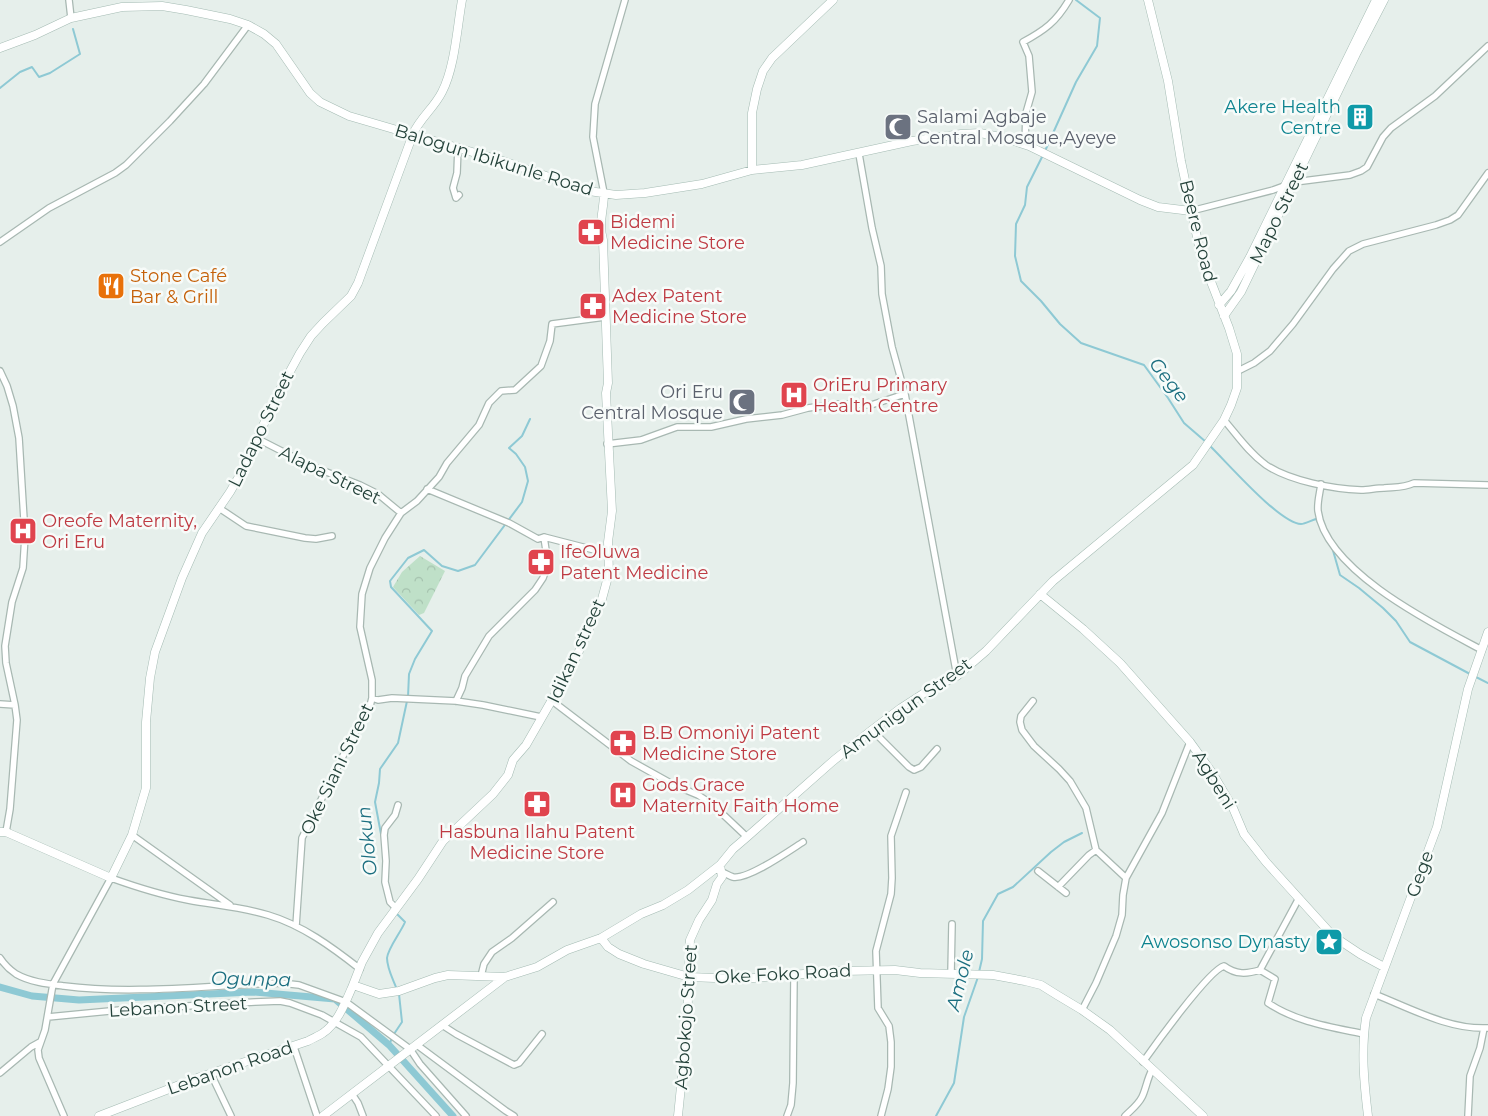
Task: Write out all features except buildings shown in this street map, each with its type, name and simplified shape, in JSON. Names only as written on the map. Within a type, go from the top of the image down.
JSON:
[{"type":"street","points":[[69,0],[72,18]]},
{"type":"street","name":"Ladapo Street","points":[[111,878],[132,835],[146,788],[147,700],[150,678],[155,652],[182,578],[202,533],[235,484],[258,439],[275,398],[300,353],[322,323],[351,296],[358,283],[412,134],[418,123],[436,103],[449,76],[462,0]]},
{"type":"street","points":[[604,193],[593,137],[596,104],[625,0]]},
{"type":"street","points":[[752,170],[752,113],[763,71],[772,58],[832,0]]},
{"type":"street","points":[[1027,145],[1026,113],[1032,92],[1029,56],[1024,42],[1047,28],[1069,0]]},
{"type":"street","name":"Beere Road","points":[[1148,0],[1168,81],[1201,256],[1237,354],[1237,388],[1224,420],[1202,452]]},
{"type":"street","name":"Mapo Street","points":[[1219,304],[1240,277],[1376,5],[1384,0]]},
{"type":"street","name":"Mapo Street","points":[[1224,316],[1241,292],[1295,182],[1376,5]]},
{"type":"street","name":"Balogun Ibikunle Road","points":[[0,48],[72,18],[122,7],[162,6],[230,19],[248,25],[264,34],[276,44],[310,93],[320,102],[349,116],[503,161],[589,191],[616,195],[670,190],[702,184],[752,170],[802,165],[912,141],[980,133],[1027,145],[1158,207],[1191,210]]},
{"type":"street","points":[[0,242],[49,208],[115,173],[126,165],[204,84],[248,25]]},
{"type":"street","points":[[1191,210],[1273,190],[1295,182],[1350,175],[1367,167],[1383,137],[1391,128],[1435,96],[1488,46]]},
{"type":"street","points":[[458,147],[457,173],[453,188],[456,198],[459,195]]},
{"type":"street","points":[[852,153],[859,154],[863,169],[870,215],[881,266],[882,294],[892,347],[905,394],[957,676]]},
{"type":"street","points":[[1238,371],[1254,363],[1270,351],[1349,251],[1362,244],[1450,220],[1458,215],[1488,173]]},
{"type":"street","name":"Idikan street","points":[[353,985],[378,933],[418,879],[443,841],[477,811],[508,775],[513,760],[522,751],[541,716],[548,710],[576,658],[602,599],[610,573],[608,542],[612,511],[607,444],[608,410],[606,393],[608,384],[603,240],[600,222],[604,193]]},
{"type":"street","name":"Oke Siani Street","points":[[296,926],[302,838],[370,706],[372,698],[372,680],[364,652],[360,627],[362,594],[370,568],[385,538],[401,513],[417,501],[440,477],[447,463],[479,425],[489,403],[501,391],[515,390],[541,366],[550,341],[552,324],[605,317]]},
{"type":"street","points":[[0,371],[13,406],[19,438],[24,528],[23,568],[12,602],[5,646],[6,663],[17,720],[3,832],[111,878],[160,894],[269,915],[296,926],[318,938],[360,969]]},
{"type":"street","points":[[607,444],[641,440],[677,427],[711,426],[836,404],[870,405],[905,394]]},
{"type":"street","points":[[1224,420],[1266,465],[1286,475],[1321,484],[1343,489],[1363,490],[1406,487],[1414,483],[1488,485]]},
{"type":"street","name":"Alapa Street","points":[[258,439],[311,466],[378,494],[401,513]]},
{"type":"street","name":"Amunigun Street","points":[[353,985],[379,994],[397,991],[448,975],[505,976],[536,967],[567,950],[601,938],[641,914],[663,905],[688,890],[721,868],[733,850],[832,761],[901,708],[929,690],[957,676],[986,651],[1040,594],[1101,539],[1193,465],[1202,452]]},
{"type":"street","points":[[1321,484],[1318,510],[1320,520],[1330,541],[1346,562],[1360,576],[1401,604],[1482,650]]},
{"type":"street","points":[[427,489],[508,523],[538,539],[544,537],[610,554]]},
{"type":"street","points":[[219,508],[246,526],[305,538],[316,539],[332,536]]},
{"type":"street","points":[[456,701],[465,676],[489,636],[535,590],[544,578],[548,564],[544,537]]},
{"type":"street","name":"Agbeni","points":[[1040,594],[1083,629],[1120,663],[1190,742],[1213,774],[1233,808],[1244,834],[1266,862],[1333,936],[1384,967]]},
{"type":"street","name":"Gege","points":[[1368,1116],[1363,1069],[1366,1018],[1437,827],[1468,689],[1487,637]]},
{"type":"street","points":[[372,698],[378,700],[392,698],[456,701],[541,716]]},
{"type":"street","points":[[552,700],[630,761],[712,804],[747,837]]},
{"type":"street","points":[[1033,701],[1021,716],[1022,730],[1034,746],[1070,781],[1086,808],[1096,850],[1126,878]]},
{"type":"street","points":[[0,704],[15,704]]},
{"type":"street","points":[[872,730],[909,768],[914,770],[921,767],[938,749]]},
{"type":"street","points":[[1190,742],[1162,813],[1126,878],[1122,895],[1122,915],[1116,936],[1082,1010],[1110,1030],[1203,1116]]},
{"type":"street","points":[[881,1116],[890,1074],[891,1042],[889,1026],[878,1008],[876,951],[891,894],[891,836],[906,792]]},
{"type":"street","points":[[395,910],[390,902],[385,882],[384,835],[385,828],[395,815],[398,805]]},
{"type":"street","points":[[132,835],[233,907]]},
{"type":"street","points":[[721,868],[733,877],[748,873],[770,863],[803,842]]},
{"type":"street","points":[[1058,887],[1096,850]]},
{"type":"street","name":"Agbokojo Street","points":[[678,1116],[687,1027],[690,940],[699,920],[712,900],[717,884],[722,877],[721,868]]},
{"type":"street","points":[[1038,870],[1066,893]]},
{"type":"street","points":[[64,1116],[39,1058],[38,1050],[45,1030],[53,987],[111,878]]},
{"type":"street","points":[[1260,970],[1299,898]]},
{"type":"street","points":[[481,976],[484,964],[492,952],[512,938],[553,902]]},
{"type":"street","points":[[951,973],[952,924]]},
{"type":"street","name":"Oke Foko Road","points":[[601,938],[608,947],[620,954],[644,964],[689,976],[741,979],[876,970],[983,974],[1025,980],[1041,986],[1082,1010]]},
{"type":"street","points":[[0,958],[16,974],[53,987],[108,990],[281,983],[299,985],[346,1002],[410,1049],[514,1116]]},
{"type":"street","points":[[1143,1062],[1163,1034],[1219,968],[1224,966],[1246,974],[1260,970],[1275,978],[1268,1003],[1275,1007],[1294,1016],[1317,1023],[1364,1034]]},
{"type":"street","points":[[787,1116],[791,1105],[794,1083],[794,975]]},
{"type":"street","points":[[323,1116],[505,976]]},
{"type":"street","points":[[346,1002],[353,985]]},
{"type":"street","points":[[1374,994],[1435,1018],[1462,1026],[1486,1028],[1470,1076],[1468,1116]]},
{"type":"street","name":"Lebanon Street","points":[[48,1014],[280,1001],[335,1019],[361,1038],[390,1064]]},
{"type":"street","name":"Lebanon Road","points":[[99,1116],[211,1074],[294,1047],[324,1032],[346,1002]]},
{"type":"street","points":[[442,1025],[464,1039],[514,1065],[519,1063],[542,1034]]},
{"type":"street","points":[[0,1073],[40,1042]]},
{"type":"street","points":[[294,1047],[317,1116]]},
{"type":"street","points":[[410,1049],[420,1064],[466,1116]]},
{"type":"street","points":[[390,1064],[436,1116]]},
{"type":"street","points":[[1124,1116],[1138,1104],[1143,1096],[1147,1079],[1152,1070]]},
{"type":"street","points":[[211,1074],[230,1116]]},
{"type":"street","points":[[352,1094],[363,1116]]},
{"type":"green space","points":[[420,556],[445,571],[424,613],[419,615],[393,587],[402,572]]},
{"type":"waterway","name":"Gege","points":[[1045,151],[1076,82],[1097,46],[1100,18],[1076,0]]},
{"type":"waterway","points":[[0,88],[20,72],[32,67],[39,77],[50,73],[80,54],[73,29]]},
{"type":"waterway","name":"Gege","points":[[1043,155],[1027,187],[1025,205],[1016,224],[1015,256],[1021,281],[1060,324],[1081,343],[1144,365],[1184,423],[1206,442]]},
{"type":"waterway","name":"Olokun","points":[[408,697],[409,674],[415,659],[432,631],[391,587],[390,581],[408,558],[424,550],[442,566],[458,571],[475,565],[522,502],[528,481],[525,467],[509,448],[522,436],[530,419]]},
{"type":"waterway","name":"Gege","points":[[1209,445],[1280,514],[1291,521],[1301,524],[1316,519],[1321,528]]},
{"type":"waterway","name":"Gege","points":[[1332,547],[1340,575],[1383,608],[1396,621],[1410,642],[1470,674]]},
{"type":"waterway","name":"Gege","points":[[1474,676],[1488,683]]},
{"type":"waterway","name":"Olokun","points":[[381,834],[375,802],[380,769],[398,743],[407,701]]},
{"type":"waterway","name":"Amole","points":[[979,972],[982,959],[983,921],[998,894],[1013,887],[1064,842],[1082,833]]},
{"type":"waterway","name":"Olokun","points":[[395,912],[405,922],[387,958],[389,971],[397,990]]},
{"type":"waterway","name":"Amole","points":[[936,1116],[954,1083],[964,1017],[978,977]]},
{"type":"waterway","name":"Ogunpa","points":[[0,987],[32,996],[79,1000],[253,992],[335,999],[389,1045],[453,1116]]},
{"type":"waterway","name":"Olokun","points":[[394,1034],[402,1022],[399,994]]},
{"type":"waterway","name":"Olokun","points":[[389,1045],[392,1038]]},
{"type":"place","name":"Akere Health Centre","points":[[1360,117]]},
{"type":"place","name":"Salami Agbaje Central Mosque,Ayeye","points":[[898,127]]},
{"type":"place","name":"Bidemi Medicine Store","points":[[591,232]]},
{"type":"place","name":"Stone Café Bar & Grill","points":[[111,286]]},
{"type":"place","name":"Adex Patent Medicine Store","points":[[593,306]]},
{"type":"place","name":"OriEru Primary Health Centre","points":[[794,395]]},
{"type":"place","name":"Ori Eru Central Mosque","points":[[742,402]]},
{"type":"place","name":"Oreofe Maternity, Ori Eru","points":[[23,531]]},
{"type":"place","name":"IfeOluwa Patent Medicine","points":[[541,562]]},
{"type":"place","name":"B.B Omoniyi Patent Medicine Store","points":[[623,743]]},
{"type":"place","name":"Gods Grace Maternity Faith Home","points":[[623,795]]},
{"type":"place","name":"Hasbuna Ilahu Patent Medicine Store","points":[[537,804]]},
{"type":"place","name":"Awosonso Dynasty","points":[[1329,942]]}]
